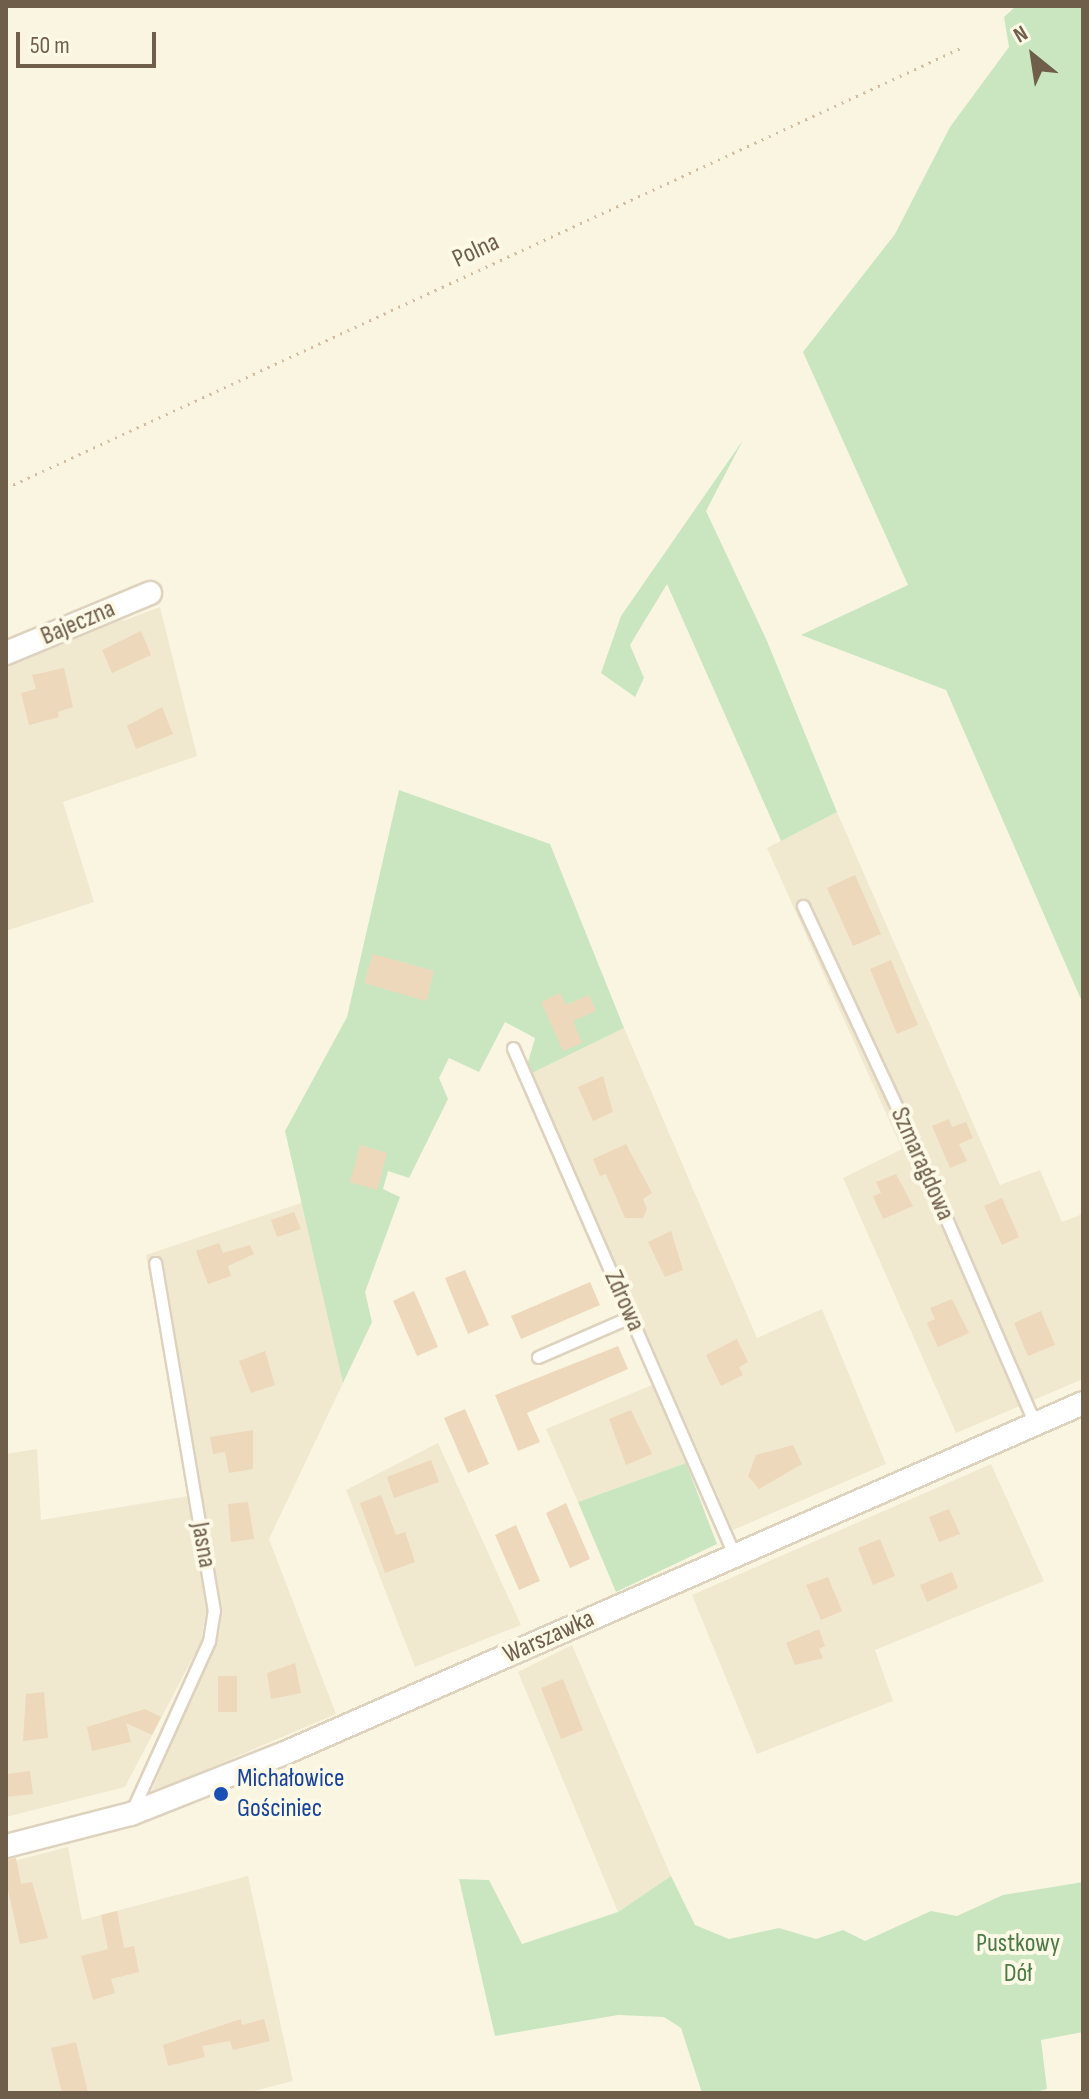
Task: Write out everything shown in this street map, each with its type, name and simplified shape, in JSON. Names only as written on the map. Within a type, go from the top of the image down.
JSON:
[{"type":"street","name":"Bajeczna","points":[[6,653],[150,593]]},
{"type":"street","name":"Warszawka","points":[[6,1846],[131,1814],[285,1753],[1083,1403]]},
{"type":"lane","name":"Szmaragdowa","points":[[803,906],[910,1135],[1035,1424]]},
{"type":"lane","name":"Zdrowa","points":[[513,1048],[734,1554]]},
{"type":"lane","name":"Jasna","points":[[131,1814],[209,1641],[214,1611],[155,1263]]},
{"type":"lane","points":[[538,1357],[630,1317]]},
{"type":"path","name":"Polna","points":[[6,488],[961,48]]},
{"type":"shaded area","points":[[160,607],[197,756],[63,802],[94,902],[6,931],[6,660],[120,612],[123,621]]},
{"type":"shaded area","points":[[837,812],[1000,1185],[1040,1170],[1062,1222],[1083,1214],[1083,1379],[956,1433],[843,1178],[902,1149],[767,848]]},
{"type":"shaded area","points":[[624,1028],[757,1338],[822,1309],[886,1464],[733,1530],[532,1073]]},
{"type":"shaded area","points":[[304,1202],[343,1383],[269,1539],[336,1714],[151,1793],[221,1618],[206,1611],[201,1642],[125,1787],[6,1817],[6,1454],[37,1449],[41,1520],[189,1496],[146,1255]]},
{"type":"shaded area","points":[[652,1385],[686,1463],[578,1502],[546,1429]]},
{"type":"shaded area","points":[[438,1443],[521,1625],[415,1667],[346,1490]]},
{"type":"shaded area","points":[[991,1464],[1044,1581],[875,1650],[893,1701],[757,1754],[692,1595]]},
{"type":"shaded area","points":[[572,1645],[671,1876],[618,1912],[518,1672]]},
{"type":"shaded area","points":[[68,1847],[82,1920],[248,1876],[293,2081],[246,2093],[6,2093],[6,1863]]},
{"type":"green space","points":[[1016,6],[1083,6],[1083,1004],[946,690],[801,635],[908,585],[803,352],[895,234],[950,127],[1009,47],[1004,17]]},
{"type":"green space","points":[[743,440],[706,511],[767,641],[837,812],[781,841],[667,584],[630,645],[644,678],[635,697],[601,673],[621,616]]},
{"type":"green space","points":[[399,790],[550,844],[624,1028],[532,1073],[528,1062],[535,1038],[505,1022],[479,1072],[449,1058],[439,1078],[448,1099],[409,1178],[388,1171],[383,1189],[400,1197],[365,1292],[372,1322],[343,1383],[285,1131],[347,1017]]},
{"type":"green space","points":[[686,1463],[717,1544],[616,1592],[578,1502]]},
{"type":"green space","name":"Pustkowy Dół","points":[[671,1876],[695,1925],[729,1939],[779,1928],[816,1939],[843,1930],[865,1941],[931,1911],[957,1916],[1003,1895],[1083,1882],[1083,2032],[1041,2040],[1047,2089],[1031,2093],[702,2093],[681,2028],[664,2017],[618,2015],[495,2036],[459,1879],[489,1880],[522,1944],[618,1912]]},
{"type":"building","points":[[141,631],[151,655],[112,673],[102,650]]},
{"type":"building","points":[[64,668],[73,707],[58,712],[59,717],[29,725],[21,693],[36,689],[32,675]]},
{"type":"building","points":[[162,707],[173,734],[136,749],[127,726]]},
{"type":"building","points":[[855,875],[881,934],[853,946],[827,888]]},
{"type":"building","points":[[373,954],[434,971],[426,1001],[364,983]]},
{"type":"building","points":[[891,960],[918,1025],[897,1034],[870,969]]},
{"type":"building","points":[[560,993],[566,1005],[589,995],[596,1011],[573,1021],[582,1043],[563,1051],[541,1002]]},
{"type":"building","points":[[603,1076],[613,1112],[593,1121],[578,1087]]},
{"type":"building","points":[[949,1119],[952,1127],[966,1122],[973,1138],[959,1144],[967,1161],[950,1168],[932,1126]]},
{"type":"building","points":[[626,1144],[652,1193],[643,1199],[647,1209],[643,1218],[625,1218],[606,1174],[600,1176],[593,1159]]},
{"type":"building","points":[[360,1145],[387,1153],[377,1190],[350,1182]]},
{"type":"building","points":[[896,1174],[913,1206],[883,1219],[873,1196],[881,1193],[876,1182]]},
{"type":"building","points":[[1002,1198],[1019,1237],[1002,1245],[984,1206]]},
{"type":"building","points":[[294,1212],[301,1229],[277,1237],[271,1220]]},
{"type":"building","points":[[671,1231],[683,1270],[665,1277],[648,1242]]},
{"type":"building","points":[[219,1243],[223,1253],[250,1245],[254,1254],[228,1266],[231,1276],[208,1284],[196,1251]]},
{"type":"building","points":[[465,1270],[489,1325],[468,1334],[445,1278]]},
{"type":"building","points":[[590,1282],[600,1305],[521,1339],[511,1316]]},
{"type":"building","points":[[414,1291],[438,1347],[417,1356],[393,1301]]},
{"type":"building","points":[[952,1299],[969,1333],[938,1347],[927,1323],[935,1319],[930,1308]]},
{"type":"building","points":[[1041,1311],[1055,1345],[1028,1356],[1014,1323]]},
{"type":"building","points":[[737,1339],[748,1362],[739,1367],[743,1375],[721,1386],[706,1355]]},
{"type":"building","points":[[618,1346],[628,1369],[527,1413],[540,1442],[518,1451],[495,1395]]},
{"type":"building","points":[[265,1351],[275,1385],[251,1393],[239,1361]]},
{"type":"building","points":[[465,1409],[489,1464],[468,1473],[444,1418]]},
{"type":"building","points":[[631,1410],[652,1454],[626,1465],[609,1419]]},
{"type":"building","points":[[253,1430],[253,1469],[229,1473],[225,1452],[213,1454],[210,1437]]},
{"type":"building","points":[[793,1445],[802,1464],[759,1489],[748,1476],[756,1455]]},
{"type":"building","points":[[431,1460],[439,1482],[394,1498],[387,1477]]},
{"type":"building","points":[[381,1495],[396,1535],[405,1532],[415,1562],[385,1573],[360,1503]]},
{"type":"building","points":[[248,1502],[254,1539],[231,1542],[228,1504]]},
{"type":"building","points":[[566,1503],[590,1559],[570,1568],[546,1513]]},
{"type":"building","points":[[949,1509],[960,1534],[939,1542],[929,1517]]},
{"type":"building","points":[[516,1525],[540,1581],[519,1590],[495,1535]]},
{"type":"building","points":[[880,1539],[895,1576],[873,1585],[858,1548]]},
{"type":"building","points":[[952,1572],[958,1588],[927,1602],[920,1585]]},
{"type":"building","points":[[828,1577],[842,1611],[821,1620],[806,1585]]},
{"type":"building","points":[[819,1629],[825,1646],[819,1649],[823,1658],[795,1665],[786,1643]]},
{"type":"building","points":[[295,1663],[301,1693],[271,1699],[267,1673]]},
{"type":"building","points":[[218,1676],[237,1676],[237,1712],[218,1712]]},
{"type":"building","points":[[563,1679],[583,1730],[561,1739],[541,1688]]},
{"type":"building","points":[[44,1692],[48,1738],[23,1741],[26,1694]]},
{"type":"building","points":[[145,1709],[161,1717],[152,1735],[126,1723],[131,1742],[92,1751],[87,1727]]},
{"type":"building","points":[[30,1771],[33,1794],[6,1797],[6,1774]]},
{"type":"building","points":[[16,1858],[21,1884],[32,1882],[48,1938],[20,1944],[6,1881],[6,1860]]},
{"type":"building","points":[[117,1911],[124,1948],[134,1946],[139,1972],[111,1979],[115,1993],[93,2000],[81,1956],[108,1949],[101,1915]]},
{"type":"building","points":[[241,2019],[242,2025],[264,2019],[270,2041],[233,2050],[230,2041],[202,2046],[205,2057],[168,2066],[163,2045]]},
{"type":"building","points":[[76,2042],[88,2093],[62,2093],[51,2048]]},
{"type":"place","name":"Michałowice Gościniec","points":[[221,1794]]}]
